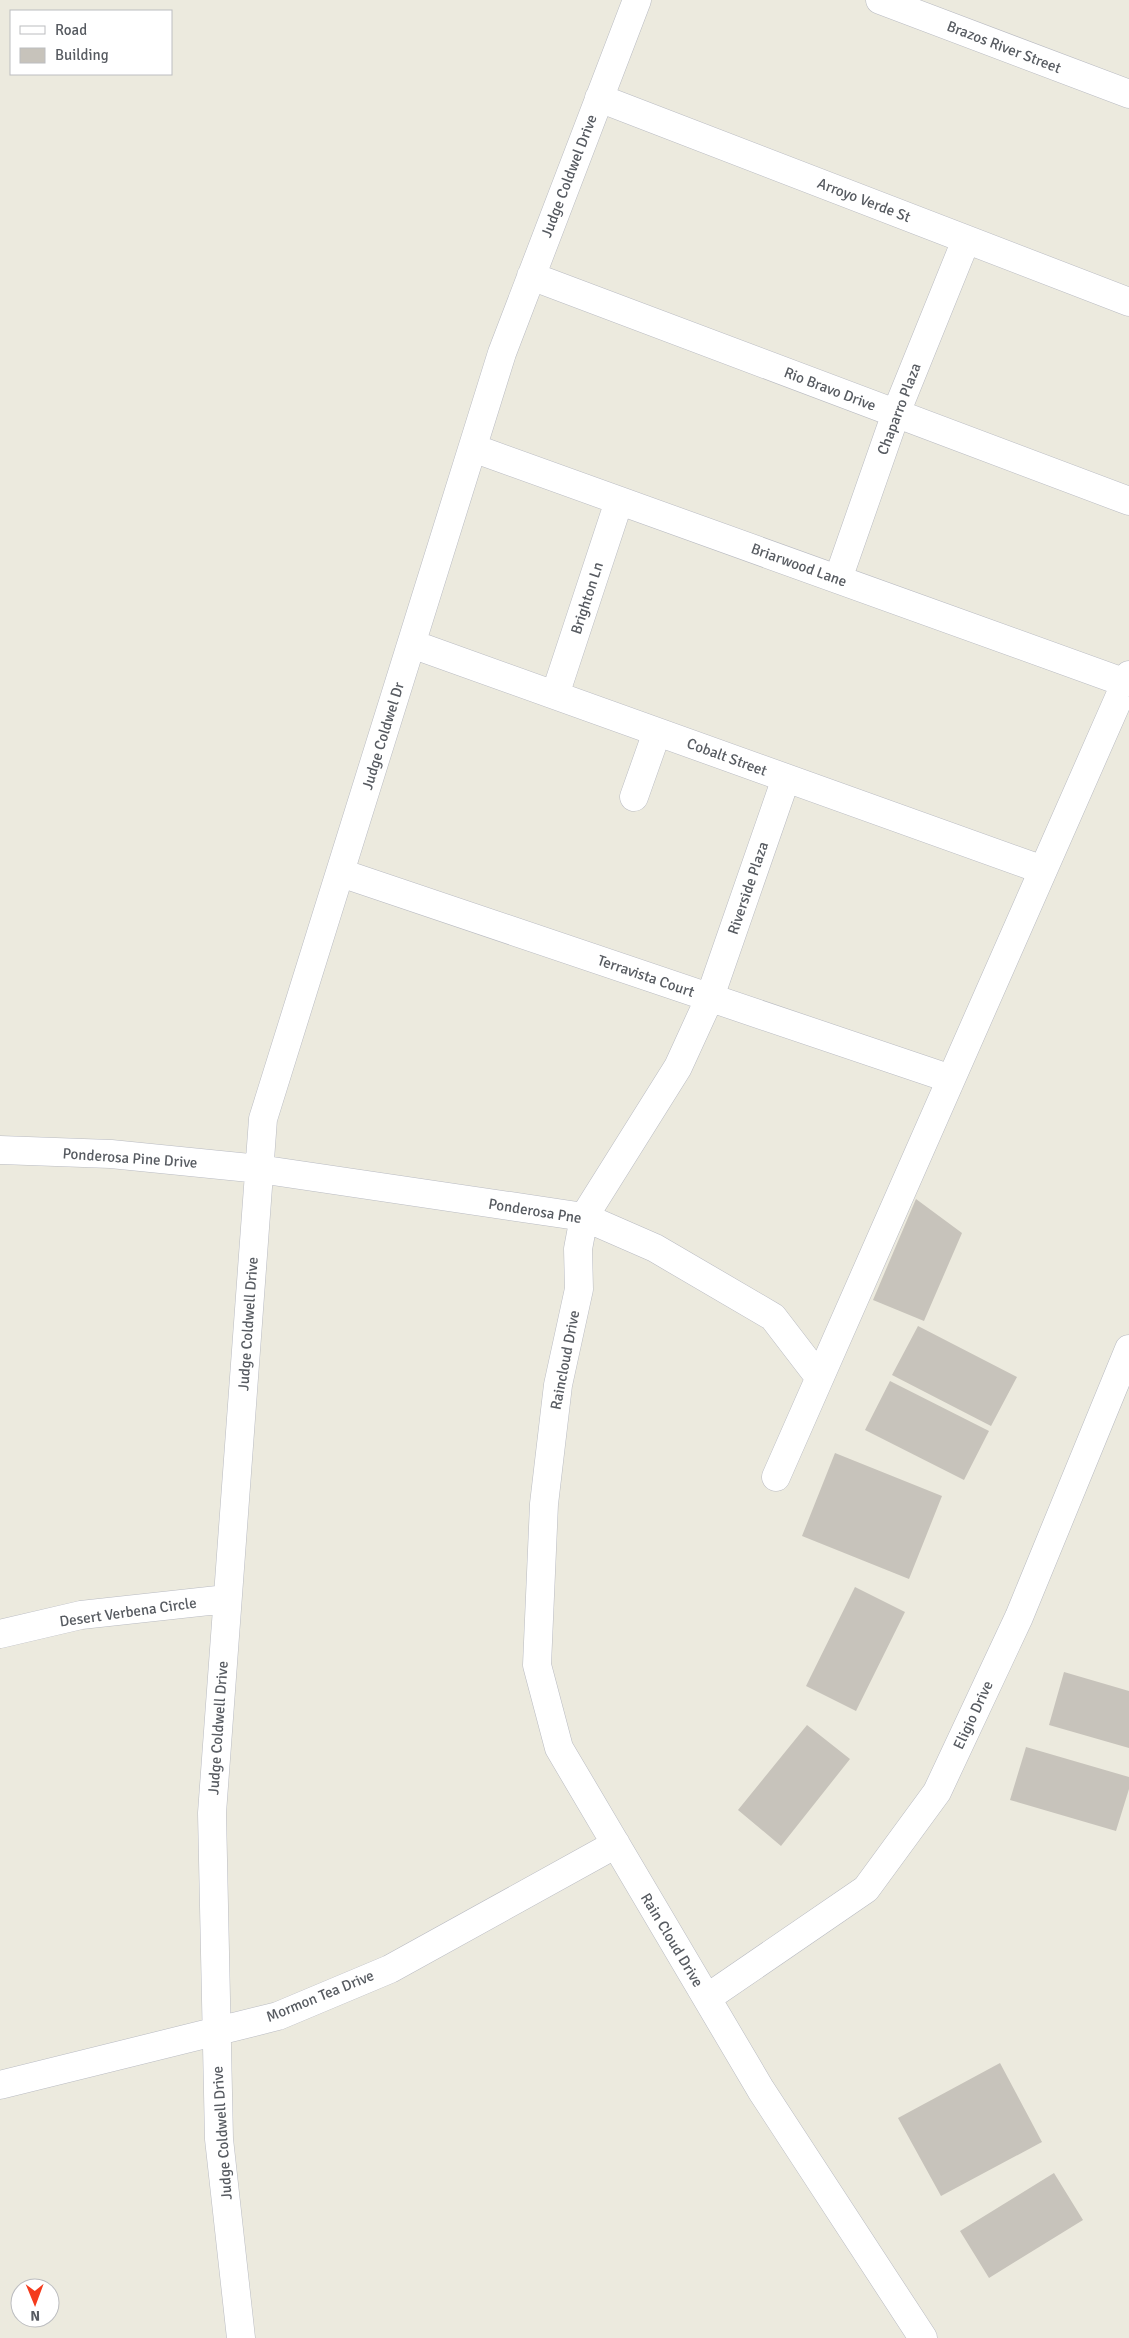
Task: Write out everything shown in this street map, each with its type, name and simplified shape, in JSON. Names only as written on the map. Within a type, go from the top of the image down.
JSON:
[{"type":"street","name":"Judge Coldwel Drive","points":[[502,353],[637,0]]},
{"type":"street","name":"Brazos River Street","points":[[880,0],[1129,94]]},
{"type":"street","name":"Arroyo Verde St","points":[[599,98],[1129,302]]},
{"type":"street","name":"Chaparro Plaza","points":[[838,579],[896,413],[966,240]]},
{"type":"street","name":"Rio Bravo Drive","points":[[531,276],[1129,501]]},
{"type":"street","name":"Judge Coldwel Dr","points":[[263,1119],[502,353]]},
{"type":"street","name":"Briarwood Lane","points":[[473,448],[838,579],[1127,679]]},
{"type":"street","name":"Brighton Ln","points":[[555,695],[619,501]]},
{"type":"street","name":"Cobalt Street","points":[[412,644],[1043,870]]},
{"type":"street","points":[[776,1477],[1127,679]]},
{"type":"street","points":[[634,798],[657,732]]},
{"type":"street","name":"Riverside Plaza","points":[[584,1217],[678,1067],[710,997],[786,778]]},
{"type":"street","name":"Terravista Court","points":[[341,873],[951,1079]]},
{"type":"street","name":"Judge Coldwell Drive","points":[[241,2338],[219,2139],[212,1813],[263,1119]]},
{"type":"street","name":"Ponderosa Pine Drive","points":[[0,1150],[111,1154],[259,1169]]},
{"type":"street","name":"Ponderosa Pne","points":[[259,1169],[584,1217],[655,1248],[773,1317],[819,1377]]},
{"type":"street","name":"Raincloud Drive","points":[[544,1504],[558,1385],[579,1289],[578,1249],[584,1217]]},
{"type":"street","name":"Eligio Drive","points":[[707,1998],[866,1889],[937,1792],[1019,1618],[1129,1350]]},
{"type":"street","name":"Rain Cloud Drive","points":[[544,1504],[537,1665],[559,1748],[761,2090],[923,2338]]},
{"type":"street","name":"Desert Verbena Circle","points":[[0,1634],[82,1615],[227,1599]]},
{"type":"street","name":"Mormon Tea Drive","points":[[0,2085],[278,2016],[390,1969],[616,1844]]},
{"type":"building","points":[[916,1199],[962,1233],[924,1321],[873,1300]]},
{"type":"building","points":[[918,1326],[1017,1377],[991,1426],[892,1375]]},
{"type":"building","points":[[890,1381],[989,1431],[964,1480],[865,1430]]},
{"type":"building","points":[[835,1453],[942,1496],[909,1579],[802,1536]]},
{"type":"building","points":[[855,1587],[905,1612],[856,1711],[806,1686]]},
{"type":"building","points":[[1064,1672],[1129,1691],[1129,1748],[1049,1725]]},
{"type":"building","points":[[807,1725],[850,1759],[781,1846],[738,1810]]},
{"type":"building","points":[[1026,1747],[1129,1777],[1129,1789],[1116,1831],[1010,1800]]},
{"type":"building","points":[[1000,2063],[1042,2142],[941,2196],[898,2118]]},
{"type":"building","points":[[1054,2173],[1083,2220],[989,2278],[960,2231]]}]
